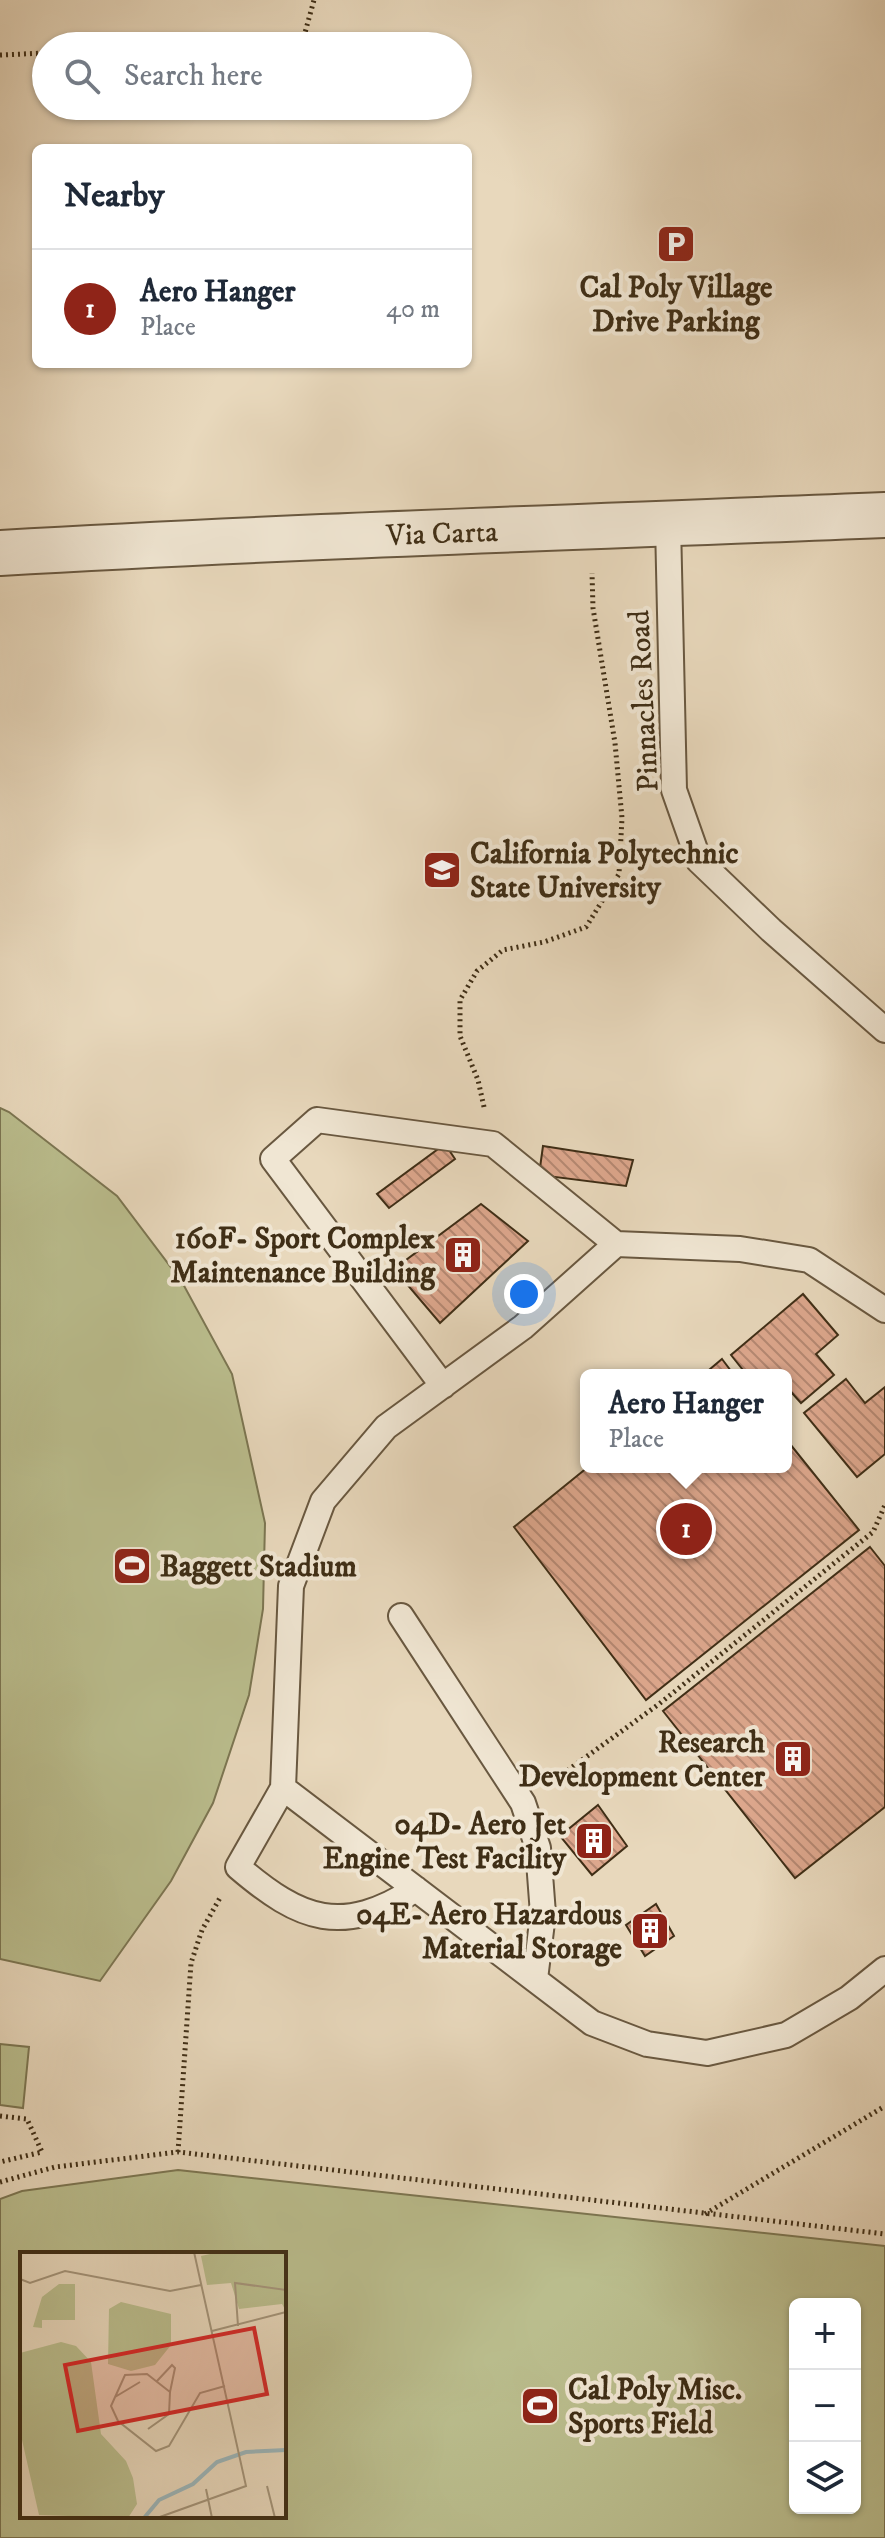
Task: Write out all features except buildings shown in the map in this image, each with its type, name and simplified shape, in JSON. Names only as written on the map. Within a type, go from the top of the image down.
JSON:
[{"type":"street","name":"Via Carta","points":[[0,553],[288,537],[885,515]]},
{"type":"lane","name":"Pinnacles Road","points":[[668,524],[674,790],[699,861],[771,930],[885,1030]]},
{"type":"lane","points":[[443,1386],[273,1159],[317,1120],[493,1144],[616,1244],[740,1249],[809,1260],[885,1310]]},
{"type":"lane","points":[[416,1889],[387,1908],[343,1918],[306,1912],[269,1893],[238,1867],[283,1788],[291,1586],[323,1501],[386,1427],[523,1327],[616,1244]]},
{"type":"lane","points":[[401,1616],[523,1803],[538,1848],[543,1914],[535,1979]]},
{"type":"lane","points":[[283,1788],[592,2023],[647,2044],[707,2053],[786,2035],[849,1998],[885,1969]]},
{"type":"path","points":[[305,32],[314,0]]},
{"type":"path","points":[[0,55],[32,54]]},
{"type":"path","points":[[493,1144],[478,1080],[460,1036],[460,1000],[477,971],[503,950],[544,942],[586,927],[619,874],[622,818],[615,743],[593,608],[589,528]]},
{"type":"path","points":[[523,1803],[659,1704],[873,1532],[885,1505]]},
{"type":"path","points":[[178,2152],[191,1963],[202,1930],[238,1867]]},
{"type":"path","points":[[705,2214],[885,2106]]},
{"type":"path","points":[[0,2116],[27,2119],[42,2152],[0,2162]]},
{"type":"path","points":[[0,2182],[55,2167],[178,2152],[885,2234]]},
{"type":"green space","name":"Baggett Stadium","points":[[0,1108],[117,1196],[182,1282],[232,1374],[265,1523],[263,1609],[249,1695],[213,1803],[171,1881],[100,1981],[0,1959]]},
{"type":"green space","points":[[0,2044],[29,2047],[23,2108],[0,2105]]},
{"type":"green space","name":"Cal Poly Misc. Sports Field","points":[[178,2170],[885,2246],[885,2538],[0,2538],[0,2199],[22,2191]]},
{"type":"place","name":"Cal Poly Village Drive Parking","points":[[676,244]]},
{"type":"place","name":"California Polytechnic State University","points":[[442,870]]},
{"type":"place","name":"160F- Sport Complex Maintenance Building","points":[[463,1255]]},
{"type":"place","name":"Aero Hanger","points":[[686,1529]]},
{"type":"place","name":"Baggett Stadium","points":[[132,1566]]},
{"type":"place","name":"Research Development Center","points":[[793,1759]]},
{"type":"place","name":"04D- Aero Jet Engine Test Facility","points":[[594,1841]]},
{"type":"place","name":"04E- Aero Hazardous Material Storage","points":[[650,1931]]},
{"type":"place","name":"Cal Poly Misc. Sports Field","points":[[540,2406]]}]
